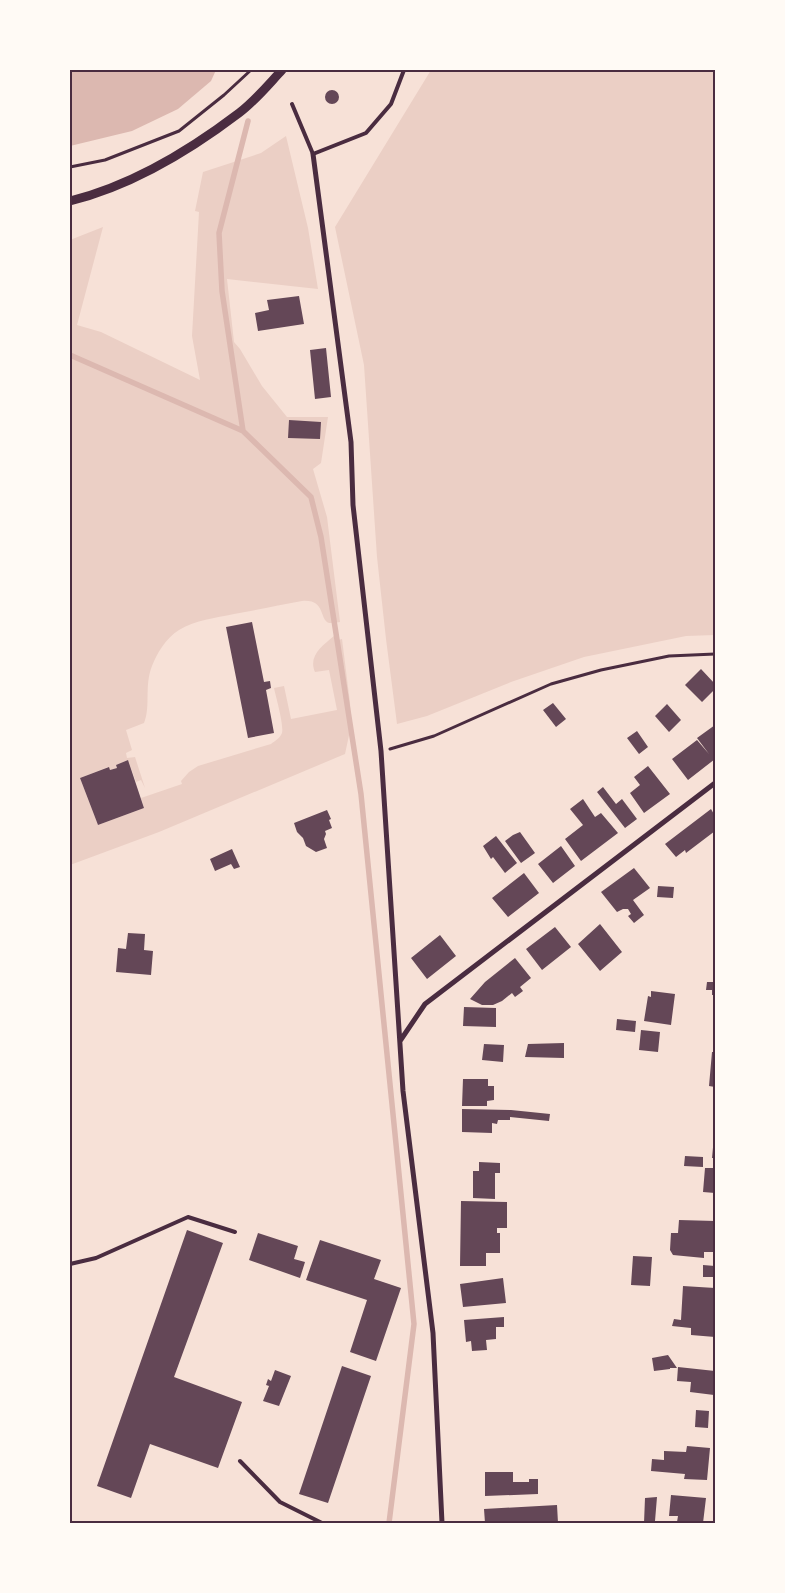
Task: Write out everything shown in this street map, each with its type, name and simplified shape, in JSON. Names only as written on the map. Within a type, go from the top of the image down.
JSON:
[{"type":"street","points":[[70,201],[119,184],[178,156],[240,113],[282,70]]},
{"type":"street","points":[[313,154],[351,442],[353,505],[381,751],[402,1091],[433,1333],[442,1523]]},
{"type":"street","points":[[400,1042],[425,1004],[715,783]]},
{"type":"lane","points":[[292,104],[313,154],[366,133],[391,104],[404,70]]},
{"type":"lane","points":[[70,1264],[96,1258],[188,1218],[235,1232]]},
{"type":"lane","points":[[240,1461],[280,1502],[322,1523]]},
{"type":"path","points":[[70,167],[105,160],[179,131],[224,95],[251,70]]},
{"type":"path","points":[[381,751],[434,736],[552,684],[600,670],[668,656],[715,654]]},
{"type":"shaded area","points":[[70,70],[216,70],[211,81],[178,109],[132,131],[70,146]]},
{"type":"shaded area","points":[[431,70],[715,70],[715,635],[686,636],[584,657],[511,682],[427,716],[397,724],[377,557],[364,365],[335,227]]},
{"type":"shaded area","points":[[286,136],[308,228],[318,289],[227,279],[234,342],[262,386],[287,417],[328,417],[321,463],[313,469],[327,517],[340,622],[329,623],[315,603],[302,601],[206,620],[179,630],[162,646],[152,666],[148,681],[147,710],[144,723],[126,730],[132,750],[126,753],[127,758],[135,757],[145,788],[141,780],[136,782],[128,760],[116,765],[117,768],[110,770],[108,767],[80,778],[98,825],[144,808],[141,798],[182,784],[181,781],[189,772],[198,766],[276,741],[282,733],[282,729],[274,688],[284,686],[291,719],[337,710],[329,670],[315,672],[313,666],[317,652],[334,636],[335,641],[342,639],[350,703],[351,726],[345,754],[159,832],[70,865],[70,240],[103,227],[77,325],[101,332],[200,380],[192,336],[199,212],[195,211],[203,172],[261,153]]},
{"type":"building","points":[[332,90],[337,92],[339,97],[337,102],[332,104],[327,102],[325,97],[327,92]]},
{"type":"building","points":[[299,296],[304,324],[258,331],[255,313],[269,310],[267,300]]},
{"type":"building","points":[[326,348],[331,397],[315,399],[310,350]]},
{"type":"building","points":[[289,420],[321,422],[320,439],[288,438]]},
{"type":"building","points":[[252,622],[264,682],[270,681],[271,688],[266,690],[274,733],[248,738],[226,627]]},
{"type":"building","points":[[701,669],[715,684],[715,689],[702,702],[685,685]]},
{"type":"building","points":[[553,703],[566,719],[556,727],[543,710]]},
{"type":"building","points":[[667,704],[681,720],[669,732],[655,716]]},
{"type":"building","points":[[715,725],[715,759],[688,780],[672,759],[697,740],[709,754],[697,738]]},
{"type":"building","points":[[637,731],[648,747],[639,754],[627,738]]},
{"type":"building","points":[[128,760],[144,808],[98,825],[80,778],[109,767],[110,770],[117,768],[116,765]]},
{"type":"building","points":[[648,766],[670,794],[644,813],[630,793],[640,785],[634,777]]},
{"type":"building","points":[[603,787],[616,804],[622,799],[637,819],[625,828],[597,792]]},
{"type":"building","points":[[583,799],[595,817],[601,813],[618,833],[581,861],[565,839],[583,825],[570,809]]},
{"type":"building","points":[[711,809],[715,816],[715,831],[686,853],[685,850],[676,857],[665,844]]},
{"type":"building","points":[[327,810],[332,828],[325,831],[324,839],[327,848],[316,852],[306,846],[303,838],[297,832],[294,823]]},
{"type":"building","points":[[520,832],[535,853],[521,863],[505,841]]},
{"type":"building","points":[[496,836],[517,863],[505,873],[493,857],[491,859],[483,846]]},
{"type":"building","points":[[561,846],[575,866],[553,883],[538,864]]},
{"type":"building","points":[[232,849],[240,867],[234,869],[231,864],[215,871],[210,859]]},
{"type":"building","points":[[634,868],[650,888],[633,900],[644,915],[634,923],[628,916],[631,914],[628,909],[617,912],[601,892]]},
{"type":"building","points":[[524,873],[539,893],[508,917],[492,898]]},
{"type":"building","points":[[658,886],[674,887],[673,898],[657,897]]},
{"type":"building","points":[[600,924],[622,952],[600,971],[578,944]]},
{"type":"building","points":[[555,927],[571,947],[542,970],[526,949]]},
{"type":"building","points":[[128,933],[145,934],[144,950],[153,951],[151,975],[116,972],[118,948],[126,949]]},
{"type":"building","points":[[440,935],[456,956],[427,979],[411,958]]},
{"type":"building","points":[[515,958],[531,978],[520,987],[523,991],[515,997],[512,993],[493,1005],[482,1005],[470,999],[485,982]]},
{"type":"building","points":[[707,982],[715,982],[715,995],[712,995],[712,990],[706,990]]},
{"type":"building","points":[[651,991],[675,994],[671,1025],[644,1021],[648,996],[651,997]]},
{"type":"building","points":[[464,1007],[496,1008],[496,1027],[463,1026]]},
{"type":"building","points":[[617,1019],[636,1021],[635,1032],[616,1030]]},
{"type":"building","points":[[641,1030],[660,1032],[658,1052],[639,1050]]},
{"type":"building","points":[[564,1043],[564,1058],[525,1057],[528,1044]]},
{"type":"building","points":[[484,1044],[504,1045],[503,1062],[482,1060]]},
{"type":"building","points":[[712,1052],[715,1052],[715,1087],[709,1086]]},
{"type":"building","points":[[463,1079],[488,1079],[488,1086],[494,1086],[494,1100],[487,1101],[487,1106],[462,1106]]},
{"type":"building","points":[[462,1109],[511,1110],[550,1114],[549,1121],[510,1117],[510,1120],[498,1120],[497,1124],[492,1123],[492,1133],[462,1132]]},
{"type":"building","points":[[714,1137],[715,1158],[712,1158]]},
{"type":"building","points":[[685,1156],[703,1157],[703,1167],[684,1166]]},
{"type":"building","points":[[479,1162],[500,1163],[500,1173],[495,1173],[495,1199],[473,1198],[473,1171],[479,1171]]},
{"type":"building","points":[[705,1168],[715,1168],[715,1193],[703,1192]]},
{"type":"building","points":[[461,1201],[507,1202],[507,1228],[497,1228],[497,1233],[500,1233],[500,1253],[486,1253],[486,1266],[460,1266]]},
{"type":"building","points":[[679,1220],[715,1221],[715,1252],[704,1252],[704,1258],[673,1255],[670,1250],[671,1233],[678,1233]]},
{"type":"building","points":[[187,1230],[223,1243],[174,1377],[242,1402],[218,1468],[150,1444],[131,1498],[97,1486]]},
{"type":"building","points":[[258,1233],[298,1246],[294,1259],[305,1262],[300,1278],[249,1260]]},
{"type":"building","points":[[320,1240],[381,1260],[374,1279],[401,1288],[376,1361],[350,1352],[367,1300],[306,1280]]},
{"type":"building","points":[[633,1256],[652,1257],[650,1286],[631,1285]]},
{"type":"building","points":[[703,1265],[715,1266],[715,1277],[703,1277]]},
{"type":"building","points":[[503,1278],[506,1303],[463,1307],[460,1284]]},
{"type":"building","points":[[683,1286],[715,1288],[715,1337],[691,1335],[691,1328],[672,1326],[674,1319],[681,1320]]},
{"type":"building","points":[[504,1317],[504,1327],[496,1327],[496,1339],[486,1340],[487,1350],[472,1351],[471,1341],[466,1342],[464,1320]]},
{"type":"building","points":[[668,1355],[677,1368],[654,1371],[652,1358]]},
{"type":"building","points":[[342,1366],[371,1376],[328,1503],[299,1494]]},
{"type":"building","points":[[678,1367],[715,1371],[714,1395],[690,1392],[691,1382],[677,1381]]},
{"type":"building","points":[[275,1370],[291,1376],[279,1406],[263,1401],[269,1386],[266,1385],[268,1379],[271,1381]]},
{"type":"building","points":[[696,1410],[709,1411],[708,1428],[695,1427]]},
{"type":"building","points":[[687,1446],[710,1448],[707,1480],[684,1479],[685,1474],[651,1471],[652,1459],[664,1460],[664,1451],[686,1452]]},
{"type":"building","points":[[485,1472],[513,1472],[513,1482],[529,1482],[529,1479],[538,1479],[538,1494],[485,1496]]},
{"type":"building","points":[[671,1495],[706,1498],[703,1523],[677,1522],[678,1516],[669,1516]]},
{"type":"building","points":[[657,1497],[655,1521],[662,1521],[662,1523],[644,1523],[645,1498]]},
{"type":"building","points":[[557,1505],[558,1523],[485,1523],[484,1509]]},
{"type":"waterway","points":[[248,121],[219,233],[222,291],[243,431],[311,497],[321,537],[361,794],[414,1324],[389,1523]]},
{"type":"waterway","points":[[70,355],[243,431]]}]
